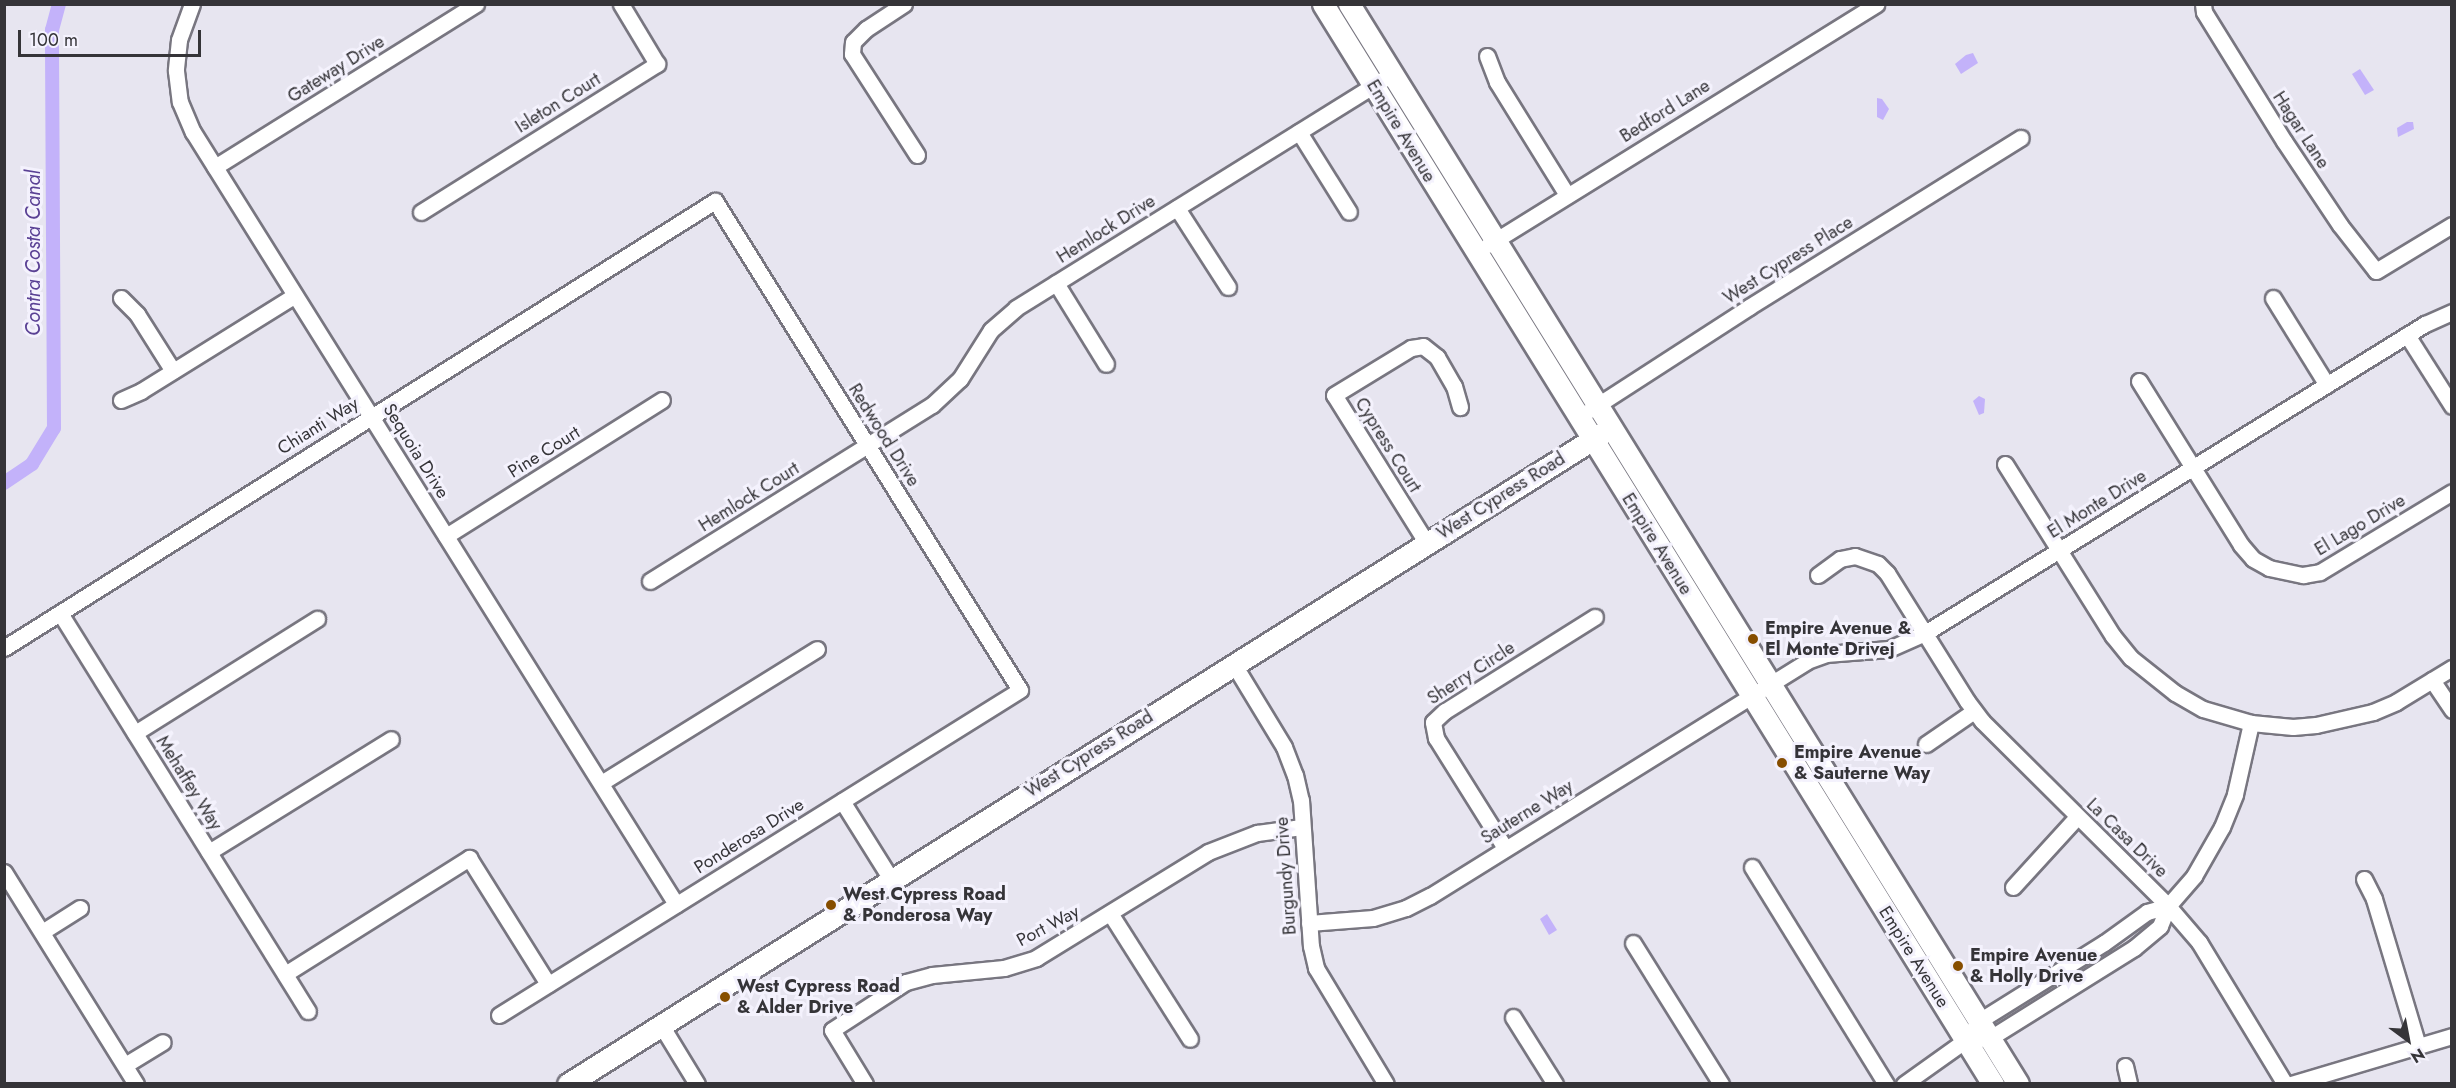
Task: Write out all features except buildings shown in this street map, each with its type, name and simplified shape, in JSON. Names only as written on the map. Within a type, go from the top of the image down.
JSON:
[{"type":"main road","name":"Empire Avenue","points":[[1323,4],[1993,1083]]},
{"type":"main road","name":"Empire Avenue","points":[[1349,4],[2018,1083]]},
{"type":"main road","name":"West Cypress Road","points":[[568,1083],[1611,427]]},
{"type":"street","name":"Sequoia Drive","points":[[192,4],[179,40],[176,57],[177,87],[186,117],[295,296],[676,904]]},
{"type":"street","name":"Gateway Drive","points":[[215,167],[476,4]]},
{"type":"street","name":"Isleton Court","points":[[421,212],[657,64],[621,4]]},
{"type":"street","points":[[904,4],[866,29],[853,42],[852,54],[917,155]]},
{"type":"street","name":"Bedford Lane","points":[[1476,253],[1876,4]]},
{"type":"street","name":"Hagar Lane","points":[[2203,4],[2204,12],[2284,141],[2340,225],[2376,271],[2451,225]]},
{"type":"street","points":[[1486,56],[1497,82],[1567,195]]},
{"type":"street","name":"Hemlock Drive","points":[[868,445],[948,393],[960,380],[991,330],[1016,308],[1392,74]]},
{"type":"street","points":[[1299,132],[1349,212]]},
{"type":"street","name":"West Cypress Place","points":[[1579,418],[1749,307],[2021,138]]},
{"type":"street","name":"Chianti Way","points":[[4,648],[715,201]]},
{"type":"street","name":"Redwood Drive","points":[[715,201],[1020,690]]},
{"type":"street","points":[[1178,208],[1227,287]]},
{"type":"street","points":[[1056,283],[1106,364]]},
{"type":"street","points":[[121,400],[295,296]]},
{"type":"street","points":[[121,298],[137,314],[173,371]]},
{"type":"street","points":[[2273,298],[2327,385]]},
{"type":"street","name":"El Monte Drive","points":[[1752,694],[1807,661],[1826,654],[1889,649],[1926,633],[2407,335],[2451,312]]},
{"type":"street","points":[[2407,335],[2451,406]]},
{"type":"street","name":"Cypress Court","points":[[1426,542],[1334,395],[1411,348],[1423,346],[1437,357],[1454,386],[1460,407]]},
{"type":"street","name":"El Lago Drive","points":[[2139,381],[2253,559],[2285,573],[2311,573],[2335,565],[2451,492]]},
{"type":"street","name":"Pine Court","points":[[446,536],[662,400]]},
{"type":"street","name":"Hemlock Court","points":[[650,581],[868,445]]},
{"type":"street","points":[[2005,464],[2113,636],[2137,664],[2175,693],[2203,709],[2251,723],[2293,727],[2347,720],[2396,702],[2451,668]]},
{"type":"street","name":"La Casa Drive","points":[[1818,575],[1839,559],[1855,556],[1878,564],[1887,573],[1974,711],[2168,906],[2199,942],[2285,1083]]},
{"type":"street","name":"Mehaffey Way","points":[[60,613],[308,1011]]},
{"type":"street","name":"Sherry Circle","points":[[1505,848],[1436,738],[1433,722],[1445,711],[1595,618]]},
{"type":"street","points":[[135,733],[317,619]]},
{"type":"street","points":[[601,783],[818,649]]},
{"type":"street","name":"Burgundy Drive","points":[[1233,663],[1291,762],[1301,800],[1311,946],[1316,968],[1386,1083]]},
{"type":"street","points":[[2432,680],[2451,710]]},
{"type":"street","name":"Ponderosa Drive","points":[[499,1015],[1020,690]]},
{"type":"street","name":"Sauterne Way","points":[[1309,923],[1373,918],[1406,908],[1752,694]]},
{"type":"street","points":[[1926,744],[1974,711]]},
{"type":"street","points":[[1904,1083],[1966,1040],[2134,948],[2160,926],[2168,906],[2194,876],[2222,827],[2235,794],[2251,723]]},
{"type":"street","points":[[209,852],[391,739]]},
{"type":"street","points":[[842,801],[891,879]]},
{"type":"street","points":[[2013,887],[2077,817]]},
{"type":"street","name":"Port Way","points":[[865,1083],[832,1030],[906,982],[932,975],[1004,968],[1036,958],[1208,852],[1231,841],[1257,833],[1302,827]]},
{"type":"street","points":[[285,974],[469,858],[548,984]]},
{"type":"street","points":[[1752,867],[1886,1083]]},
{"type":"street","points":[[4,872],[136,1083]]},
{"type":"street","points":[[2364,879],[2374,899],[2418,1046]]},
{"type":"street","points":[[1985,1029],[2146,912],[2168,906]]},
{"type":"street","points":[[42,932],[80,908]]},
{"type":"street","points":[[1110,913],[1190,1039]]},
{"type":"street","points":[[1633,943],[1720,1083]]},
{"type":"street","points":[[1513,1017],[1555,1083]]},
{"type":"street","points":[[661,1025],[697,1083]]},
{"type":"street","points":[[2291,1083],[2451,1036]]},
{"type":"street","points":[[125,1065],[163,1042]]},
{"type":"street","points":[[2125,1066],[2129,1083]]},
{"type":"shaded area","points":[[1973,53],[1978,63],[1961,74],[1955,64],[1966,55]]},
{"type":"shaded area","points":[[2360,69],[2374,90],[2365,95],[2352,74]]},
{"type":"shaded area","points":[[1877,98],[1882,99],[1889,109],[1883,120],[1877,117]]},
{"type":"shaded area","points":[[2407,122],[2413,122],[2414,129],[2398,137],[2397,128]]},
{"type":"shaded area","points":[[1979,396],[1985,399],[1984,413],[1979,415],[1973,401]]},
{"type":"shaded area","points":[[1547,914],[1557,930],[1549,935],[1540,919]]},
{"type":"waterway","name":"Contra Costa Canal","points":[[4,483],[32,464],[54,428],[52,30],[59,4]]},
{"type":"place","name":"Empire Avenue & El Monte Drivej","points":[[1753,639]]},
{"type":"place","name":"Empire Avenue & Sauterne Way","points":[[1782,763]]},
{"type":"place","name":"West Cypress Road & Ponderosa Way","points":[[831,905]]},
{"type":"place","name":"Empire Avenue & Holly Drive","points":[[1958,966]]},
{"type":"place","name":"West Cypress Road & Alder Drive","points":[[725,997]]}]
